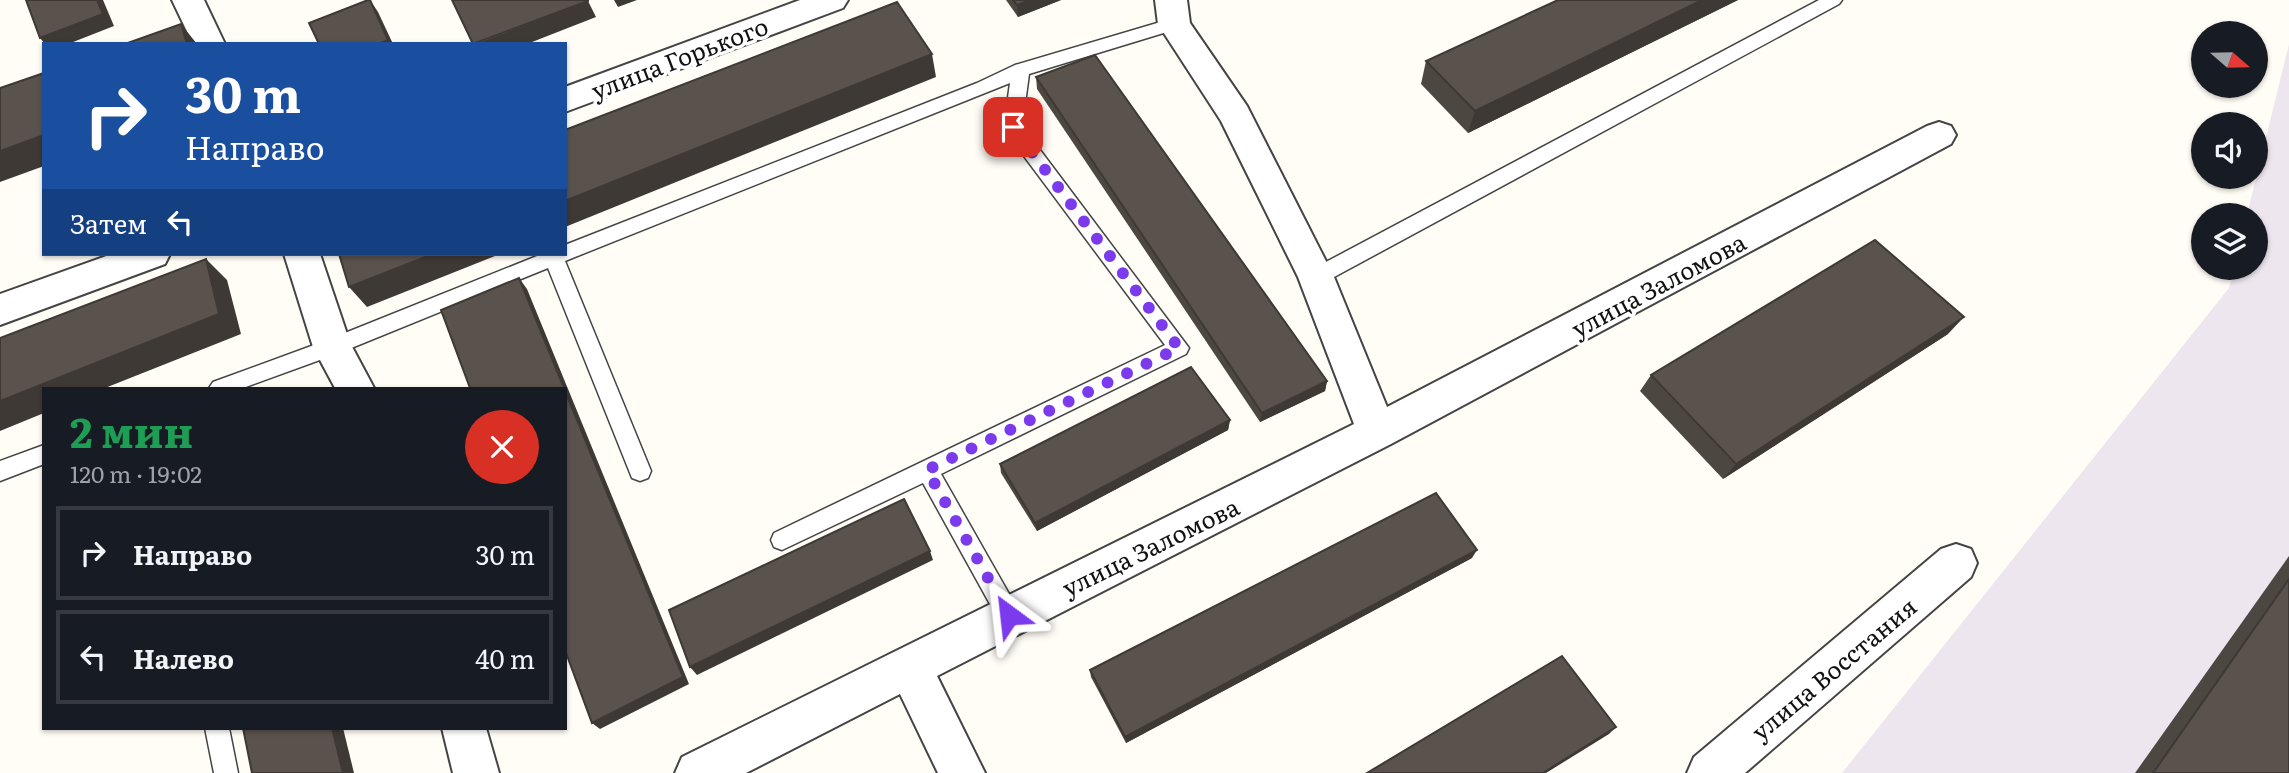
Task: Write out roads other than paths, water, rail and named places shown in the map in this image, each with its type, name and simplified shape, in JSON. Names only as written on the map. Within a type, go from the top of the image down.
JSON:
[{"type":"street","name":"улица Горького","points":[[567,99],[832,0]]},
{"type":"street","points":[[1172,12],[1235,115],[1316,276],[1377,432]]},
{"type":"street","name":"улица Заломова","points":[[698,773],[1377,432],[1939,135]]},
{"type":"street","points":[[0,310],[147,256]]},
{"type":"street","points":[[303,256],[332,347],[354,387]]},
{"type":"street","name":"улица Восстания","points":[[1710,773],[1956,564]]},
{"type":"street","points":[[910,668],[962,773]]},
{"type":"street","points":[[465,730],[476,773]]},
{"type":"lane","points":[[1316,276],[1833,0]]},
{"type":"lane","points":[[567,252],[1172,12]]},
{"type":"lane","points":[[782,540],[1179,348],[1013,127],[1021,70]]},
{"type":"lane","points":[[223,387],[332,347],[558,256]]},
{"type":"lane","points":[[560,256],[640,471]]},
{"type":"lane","points":[[0,471],[42,455]]},
{"type":"lane","points":[[927,470],[1009,615]]},
{"type":"lane","points":[[218,730],[226,773]]}]
